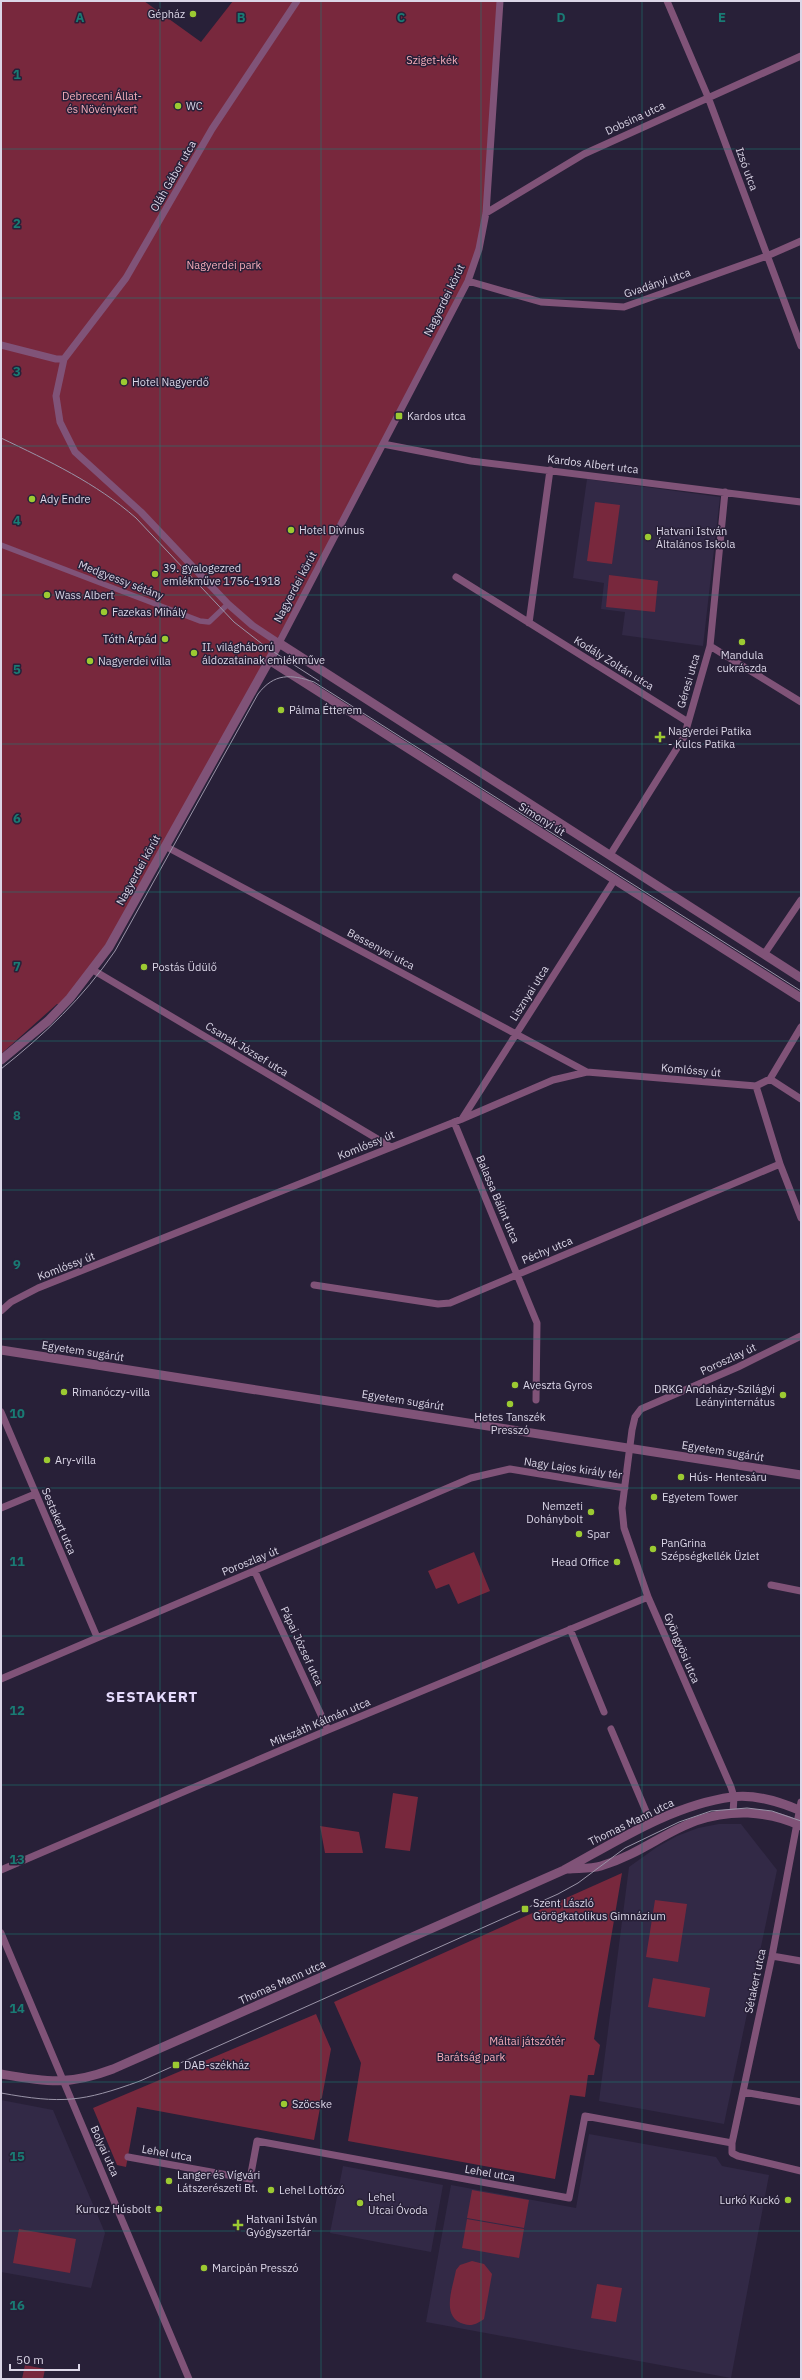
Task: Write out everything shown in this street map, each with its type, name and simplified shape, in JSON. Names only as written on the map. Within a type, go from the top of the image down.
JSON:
[{"type":"street","name":"Oláh Gábor utca","points":[[64,359],[126,278],[212,129],[297,1]]},
{"type":"street","name":"Nagyerdei körút","points":[[1,1060],[48,1021],[92,970],[109,947],[269,660],[384,444],[468,281],[479,249],[486,213],[500,1]]},
{"type":"street","name":"Izsó utca","points":[[667,1],[708,97],[801,346]]},
{"type":"street","name":"Dobsina utca","points":[[486,213],[584,154],[801,56]]},
{"type":"street","name":"Gvadányi utca","points":[[468,281],[541,302],[624,307],[767,256],[801,241]]},
{"type":"street","points":[[1,345],[56,359],[64,359],[58,379],[57,409],[62,428],[75,452],[142,512],[228,604],[252,625],[278,643]]},
{"type":"street","name":"Kardos Albert utca","points":[[384,444],[471,461],[801,502]]},
{"type":"street","points":[[529,623],[550,470]]},
{"type":"street","name":"Géresi utca","points":[[610,855],[684,737],[710,646],[725,492]]},
{"type":"street","name":"Medgyessy sétány","points":[[1,545],[200,621],[209,622],[228,604]]},
{"type":"street","name":"Kodály Zoltán utca","points":[[456,577],[688,722]]},
{"type":"street","name":"Simonyi út","points":[[278,643],[765,953],[801,978]]},
{"type":"street","points":[[710,646],[801,702]]},
{"type":"street","name":"Simonyi út","points":[[269,660],[801,998]]},
{"type":"street","name":"Bessenyei utca","points":[[165,846],[587,1072]]},
{"type":"street","name":"Lisznyai utca","points":[[462,1119],[614,879]]},
{"type":"street","points":[[765,953],[801,900]]},
{"type":"street","name":"Csanak József utca","points":[[92,970],[391,1148]]},
{"type":"street","points":[[801,1027],[770,1079],[756,1086],[780,1164],[801,1218]]},
{"type":"street","name":"Komlóssy út","points":[[1,1311],[5,1306],[25,1295],[391,1148],[553,1080],[587,1072],[756,1086]]},
{"type":"street","points":[[770,1079],[801,1099]]},
{"type":"street","name":"Balassa Bálint utca","points":[[454,1122],[537,1322],[536,1400]]},
{"type":"street","name":"Péchy utca","points":[[314,1285],[438,1304],[450,1303],[780,1164]]},
{"type":"street","name":"Poroszlay út","points":[[641,1409],[738,1367],[801,1336]]},
{"type":"street","name":"Egyetem sugárút","points":[[1,1350],[801,1475]]},
{"type":"street","name":"Nagy Lajos király tér","points":[[510,1469],[625,1488],[632,1430],[636,1417],[641,1409]]},
{"type":"street","name":"Sestakert utca","points":[[1,1412],[98,1638]]},
{"type":"street","name":"Poroszlay út","points":[[1,1679],[255,1572],[471,1478],[510,1469]]},
{"type":"street","name":"Gyöngyösi utca","points":[[625,1488],[622,1508],[624,1528],[648,1598],[734,1797],[733,1812]]},
{"type":"street","points":[[1,1508],[35,1494]]},
{"type":"street","name":"Pápai József utca","points":[[255,1572],[328,1730]]},
{"type":"street","points":[[771,1586],[801,1591]]},
{"type":"street","name":"Mikszáth Kálmán utca","points":[[1,1870],[328,1730],[648,1598]]},
{"type":"street","points":[[570,1629],[604,1712]]},
{"type":"street","points":[[611,1729],[651,1823]]},
{"type":"street","name":"Thomas Mann utca","points":[[1,2074],[38,2081],[66,2082],[113,2069],[564,1870],[651,1823],[697,1804],[734,1797],[759,1799],[800,1807]]},
{"type":"street","points":[[799,1825],[800,1807]]},
{"type":"street","name":"Thomas Mann utca","points":[[564,1870],[600,1866],[701,1818],[733,1812],[776,1816],[799,1825]]},
{"type":"street","name":"Sétakert utca","points":[[732,2143],[799,1825]]},
{"type":"street","name":"Bolyai utca","points":[[1,1933],[66,2082],[74,2108],[189,2379]]},
{"type":"street","points":[[772,1956],[801,1961]]},
{"type":"street","points":[[743,2092],[801,2102]]},
{"type":"street","name":"Lehel utca","points":[[128,2157],[250,2179],[257,2141],[569,2198],[585,2116],[732,2143]]},
{"type":"street","points":[[732,2143],[732,2153],[738,2156],[801,2171]]},
{"type":"shaded area","name":"Hatvani István Általános Iskola","points":[[587,479],[720,497],[703,646],[622,635],[625,612],[601,609],[604,583],[573,578]]},
{"type":"shaded area","points":[[719,1824],[741,1824],[777,1870],[724,2124],[599,2101],[629,1867],[657,1847],[677,1836],[698,1828]]},
{"type":"shaded area","points":[[1,2100],[53,2110],[105,2233],[91,2288],[1,2272]]},
{"type":"shaded area","points":[[589,2134],[716,2157],[722,2166],[769,2175],[731,2378],[426,2322],[451,2185],[576,2208]]},
{"type":"shaded area","points":[[343,2166],[443,2185],[431,2252],[330,2233]]},
{"type":"green space","name":"Nagyerdei park","points":[[1,1],[144,1],[201,42],[233,1],[500,1],[486,213],[468,281],[370,469],[109,947],[64,1005],[57,1004],[1,1054]]},
{"type":"green space","points":[[595,502],[620,505],[612,564],[587,561]]},
{"type":"green space","points":[[609,575],[658,581],[655,612],[606,607]]},
{"type":"green space","points":[[474,1552],[490,1591],[458,1604],[449,1584],[436,1589],[428,1571]]},
{"type":"green space","points":[[393,1793],[418,1797],[410,1851],[385,1848]]},
{"type":"green space","points":[[320,1826],[359,1832],[363,1853],[325,1853]]},
{"type":"green space","name":"Barátság park","points":[[622,1873],[594,2039],[600,2045],[594,2075],[588,2075],[585,2097],[570,2095],[555,2179],[348,2141],[361,2063],[334,2002]]},
{"type":"green space","points":[[655,1900],[687,1904],[678,1962],[646,1957]]},
{"type":"green space","points":[[653,1978],[710,1988],[705,2017],[648,2007]]},
{"type":"green space","points":[[316,2014],[331,2049],[314,2140],[137,2107],[126,2167],[117,2165],[93,2108]]},
{"type":"green space","points":[[472,2190],[529,2200],[524,2228],[467,2218]]},
{"type":"green space","points":[[467,2219],[524,2229],[519,2258],[462,2248]]},
{"type":"green space","points":[[19,2229],[76,2239],[70,2273],[13,2263]]},
{"type":"green space","points":[[472,2261],[484,2264],[492,2274],[484,2319],[470,2325],[457,2321],[452,2315],[450,2301],[456,2270],[460,2265]]},
{"type":"green space","points":[[597,2284],[622,2288],[616,2322],[591,2318]]},
{"type":"green space","points":[[25,2365],[45,2369],[43,2379],[22,2379]]},
{"type":"tram line","points":[[1,438],[72,474],[121,505],[136,518],[234,622],[266,647],[319,681]]},
{"type":"tram line","points":[[1,1069],[48,1029],[76,1000],[103,968],[115,951],[258,694],[270,682],[283,677],[306,679],[314,682],[801,991]]},
{"type":"tram line","points":[[1,2093],[40,2099],[72,2099],[87,2097],[140,2081],[558,1894],[578,1883],[625,1848],[679,1822],[711,1811],[747,1808],[772,1811],[801,1821]]},
{"type":"place","name":"Gépház","points":[[193,14]]},
{"type":"place","name":"WC","points":[[178,106]]},
{"type":"place","name":"Hotel Nagyerdő","points":[[124,382]]},
{"type":"place","name":"Kardos utca","points":[[399,416]]},
{"type":"place","name":"Ady Endre","points":[[32,499]]},
{"type":"place","name":"Hotel Divinus","points":[[291,530]]},
{"type":"place","name":"Hatvani István Általános Iskola","points":[[648,537]]},
{"type":"place","name":"39. gyalogezred emlékműve 1756-1918","points":[[155,574]]},
{"type":"place","name":"Wass Albert","points":[[47,595]]},
{"type":"place","name":"Fazekas Mihály","points":[[104,612]]},
{"type":"place","name":"Tóth Árpád","points":[[165,639]]},
{"type":"place","name":"Mandula cukrászda","points":[[742,642]]},
{"type":"place","name":"II. világháború áldozatainak emlékműve","points":[[194,653]]},
{"type":"place","name":"Nagyerdei villa","points":[[90,661]]},
{"type":"place","name":"Pálma Étterem","points":[[281,710]]},
{"type":"place","name":"Nagyerdei Patika - Kulcs Patika","points":[[660,737]]},
{"type":"place","name":"Postás Üdülő","points":[[144,967]]},
{"type":"place","name":"Aveszta Gyros","points":[[515,1385]]},
{"type":"place","name":"Rimanóczy-villa","points":[[64,1392]]},
{"type":"place","name":"DRKG Andaházy-Szilágyi Leányinternátus","points":[[783,1395]]},
{"type":"place","name":"Hetes Tanszék Presszó","points":[[510,1404]]},
{"type":"place","name":"Ary-villa","points":[[47,1460]]},
{"type":"place","name":"Hús- Hentesáru","points":[[681,1477]]},
{"type":"place","name":"Egyetem Tower","points":[[654,1497]]},
{"type":"place","name":"Nemzeti Dohánybolt","points":[[591,1512]]},
{"type":"place","name":"Spar","points":[[579,1534]]},
{"type":"place","name":"PanGrina Szépségkellék Üzlet","points":[[653,1549]]},
{"type":"place","name":"Head Office","points":[[617,1562]]},
{"type":"place","name":"Szent László Görögkatolikus Gimnázium","points":[[525,1909]]},
{"type":"place","name":"DAB-székház","points":[[176,2065]]},
{"type":"place","name":"Szöcske","points":[[284,2104]]},
{"type":"place","name":"Langer és Vígvári Látszerészeti Bt.","points":[[169,2181]]},
{"type":"place","name":"Lehel Lottózó","points":[[271,2190]]},
{"type":"place","name":"Lurkó Kuckó","points":[[788,2200]]},
{"type":"place","name":"Lehel Utcai Óvoda","points":[[360,2203]]},
{"type":"place","name":"Kurucz Húsbolt","points":[[159,2209]]},
{"type":"place","name":"Hatvani István Gyógyszertár","points":[[238,2225]]},
{"type":"place","name":"Marcipán Presszó","points":[[204,2268]]},
{"type":"district","name":"SESTAKERT","points":[[152,1697]]},
{"type":"park label","name":"Sziget-kék","points":[[432,60]]},
{"type":"park label","name":"Debreceni Állat- és Növénykert","points":[[102,102]]},
{"type":"park label","name":"Máltai játszótér","points":[[527,2041]]}]
